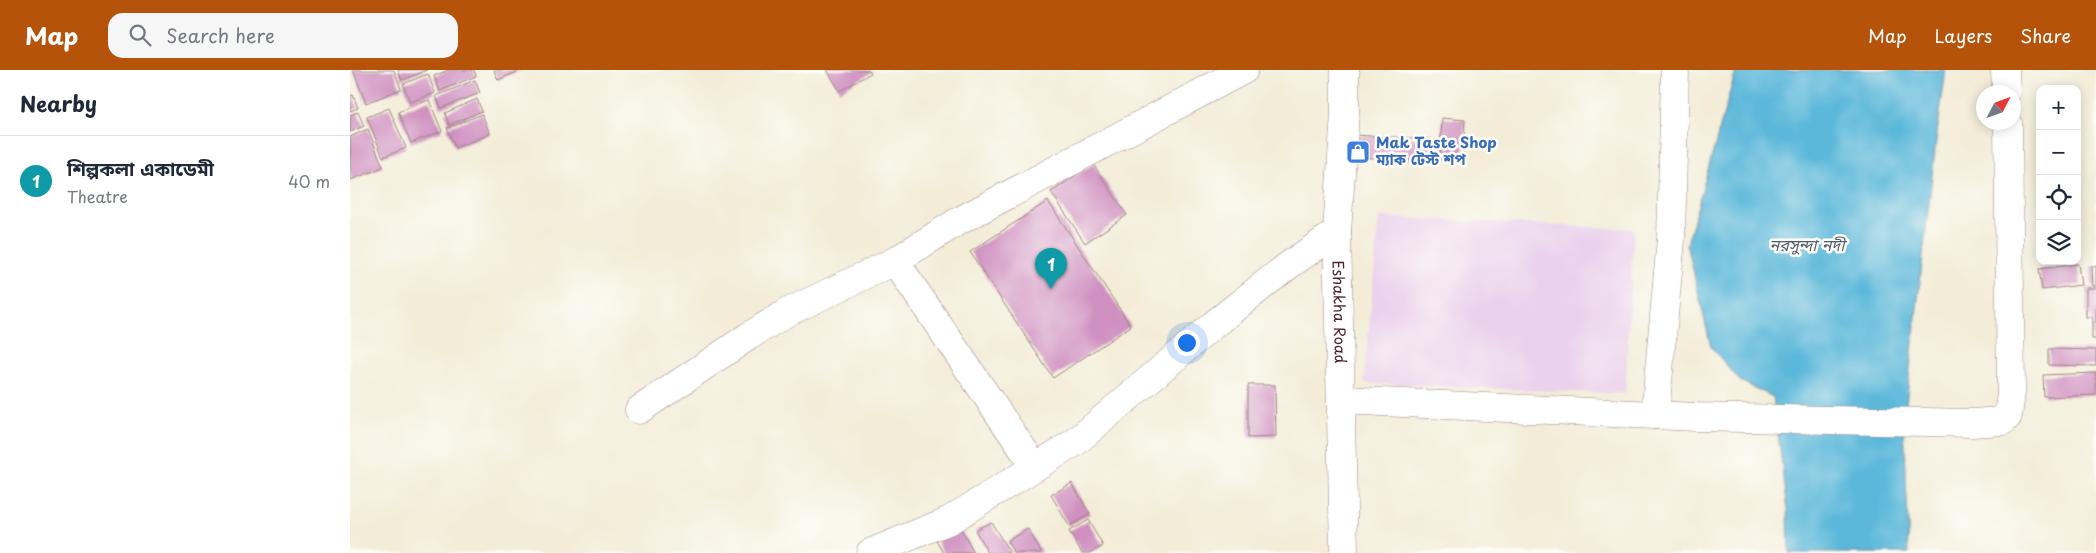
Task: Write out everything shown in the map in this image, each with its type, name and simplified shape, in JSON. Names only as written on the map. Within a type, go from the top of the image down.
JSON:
[{"type":"street","points":[[639,410],[788,312],[895,261],[957,222],[1244,70]]},
{"type":"street","name":"Eshakha Road","points":[[1344,553],[1338,232],[1345,113],[1345,70]]},
{"type":"street","points":[[1655,415],[1671,239],[1675,70]]},
{"type":"street","points":[[2004,70],[2005,85]]},
{"type":"street","points":[[1341,400],[1696,417],[1972,423],[2003,421],[2008,416],[2011,393],[2008,130]]},
{"type":"street","points":[[870,553],[950,520],[1077,441],[1251,295],[1289,265],[1338,232]]},
{"type":"street","points":[[895,261],[1035,467]]},
{"type":"shaded area","points":[[1379,217],[1634,229],[1625,394],[1364,383]]},
{"type":"water","name":"নরসুন্দা নদী","points":[[1736,70],[1946,70],[1936,141],[1904,422],[1909,553],[1789,553],[1788,510],[1773,397],[1740,381],[1711,347],[1687,244]]},
{"type":"building","points":[[353,70],[394,70],[401,89],[366,103]]},
{"type":"building","points":[[398,70],[427,70],[402,80]]},
{"type":"building","points":[[449,70],[474,70],[476,76],[440,91],[434,76]]},
{"type":"building","points":[[494,70],[522,70],[498,80]]},
{"type":"building","points":[[827,70],[869,70],[871,73],[840,91]]},
{"type":"building","points":[[428,74],[435,93],[410,102],[403,84]]},
{"type":"building","points":[[475,80],[480,93],[441,108],[436,96]]},
{"type":"building","points":[[353,95],[358,108],[350,111],[350,96]]},
{"type":"building","points":[[477,99],[482,111],[449,125],[445,113]]},
{"type":"building","points":[[429,100],[442,131],[411,143],[398,112]]},
{"type":"building","points":[[389,108],[406,148],[383,157],[367,117]]},
{"type":"building","points":[[358,112],[364,126],[350,132],[350,115]]},
{"type":"building","points":[[482,114],[490,134],[455,148],[447,128]]},
{"type":"building","points":[[1442,118],[1465,120],[1463,160],[1440,158]]},
{"type":"building","points":[[368,129],[383,167],[351,180],[350,137]]},
{"type":"building","points":[[1352,135],[1431,139],[1430,160],[1351,157]]},
{"type":"building","points":[[1093,164],[1127,215],[1085,243],[1051,192]]},
{"type":"building","points":[[1048,201],[1131,326],[1053,378],[970,252]]},
{"type":"building","points":[[2078,265],[2081,285],[2042,290],[2039,269]]},
{"type":"building","points":[[2091,266],[2096,266],[2096,286],[2092,286]]},
{"type":"building","points":[[2086,288],[2096,288],[2096,339],[2092,339],[2092,317],[2086,317]]},
{"type":"building","points":[[2049,349],[2096,350],[2096,366],[2049,365]]},
{"type":"building","points":[[2096,373],[2096,395],[2044,397],[2043,375]]},
{"type":"building","points":[[1248,385],[1275,385],[1276,437],[1248,438]]},
{"type":"building","points":[[1072,483],[1090,514],[1069,526],[1051,495]]},
{"type":"building","points":[[1088,520],[1103,546],[1090,553],[1082,553],[1069,531]]},
{"type":"building","points":[[991,522],[1010,553],[988,553],[975,530]]},
{"type":"building","points":[[959,526],[974,553],[944,553],[936,539]]},
{"type":"building","points":[[1028,529],[1042,553],[1014,553],[1007,541]]},
{"type":"place","name":"Mak Taste Shop ম্যাক টেস্ট শপ","points":[[1358,152]]},
{"type":"place","name":"শিল্পকলা একাডেমী","points":[[1051,289]]}]
